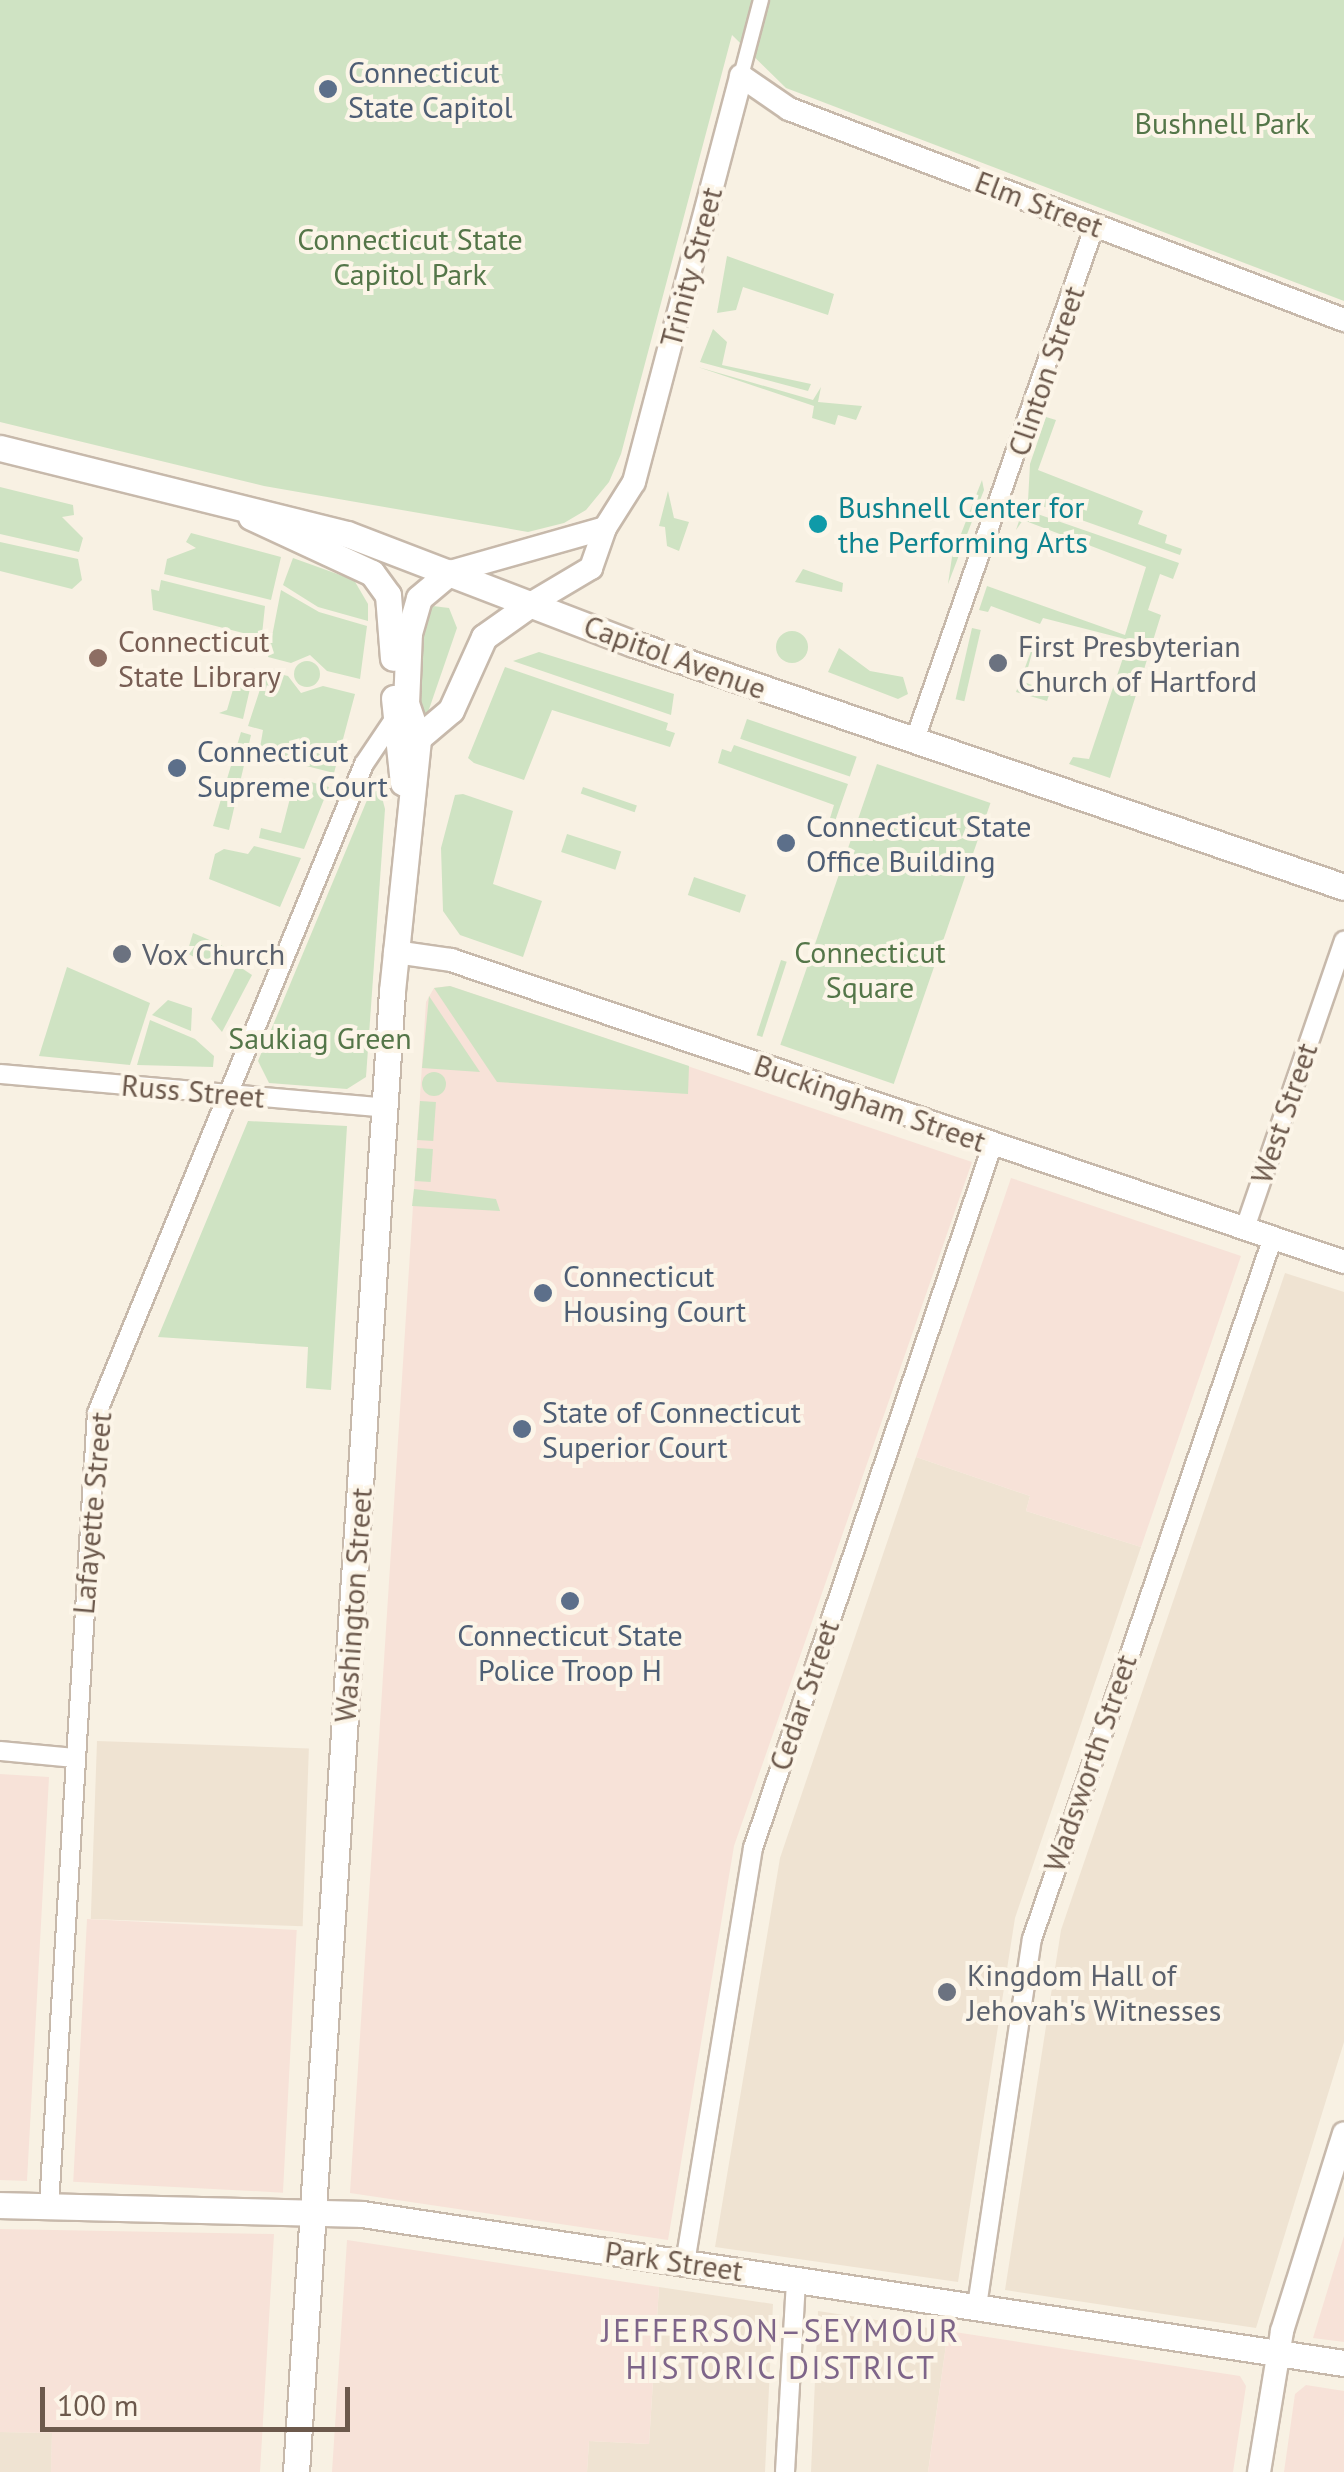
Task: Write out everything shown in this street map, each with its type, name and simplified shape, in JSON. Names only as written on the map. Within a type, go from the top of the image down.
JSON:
[{"type":"main road","name":"Capitol Avenue","points":[[0,448],[347,534],[914,742],[1344,887]]},
{"type":"main road","points":[[230,504],[284,538],[356,564],[379,580],[392,615],[408,817]]},
{"type":"main road","name":"Washington Street","points":[[296,2472],[395,952],[418,738],[400,711],[413,610],[450,572]]},
{"type":"main road","points":[[418,738],[451,710],[484,638],[532,604]]},
{"type":"main road","name":"Park Street","points":[[0,2205],[314,2210],[977,2306],[1344,2364]]},
{"type":"street","name":"Trinity Street","points":[[532,604],[592,568],[606,528],[639,466],[761,0]]},
{"type":"street","name":"Elm Street","points":[[742,76],[789,109],[1344,320]]},
{"type":"street","name":"Clinton Street","points":[[914,742],[1095,225]]},
{"type":"street","points":[[450,572],[606,528]]},
{"type":"street","name":"Lafayette Street","points":[[49,2206],[97,1412],[364,764],[400,711]]},
{"type":"street","name":"West Street","points":[[1244,1228],[1344,942]]},
{"type":"street","name":"Buckingham Street","points":[[395,952],[451,960],[1344,1262]]},
{"type":"street","name":"Russ Street","points":[[0,1074],[386,1108]]},
{"type":"street","name":"Cedar Street","points":[[685,2264],[753,1848],[993,1144]]},
{"type":"street","name":"Wadsworth Street","points":[[977,2306],[1032,1939],[1273,1237]]},
{"type":"street","points":[[0,1751],[74,1758]]},
{"type":"street","points":[[1259,2472],[1277,2354],[1344,2134]]},
{"type":"street","points":[[785,2472],[796,2279]]},
{"type":"shaded area","points":[[450,986],[972,1162],[734,1846],[668,2240],[350,2193],[426,1002],[434,988]]},
{"type":"shaded area","points":[[1011,1178],[1241,1256],[1141,1547],[1026,1511],[1030,1496],[916,1457]]},
{"type":"shaded area","points":[[1285,1273],[1344,1292],[1344,2042],[1256,2328],[1005,2290],[1061,1930]]},
{"type":"shaded area","points":[[916,1457],[1030,1496],[1026,1511],[1141,1547],[1015,1918],[958,2282],[715,2247],[780,1858]]},
{"type":"shaded area","points":[[97,1741],[309,1748],[303,1926],[91,1919]]},
{"type":"shaded area","points":[[0,1774],[49,1777],[27,2181],[0,2180]]},
{"type":"shaded area","points":[[87,1919],[297,1930],[283,2193],[73,2182]]},
{"type":"shaded area","points":[[0,2229],[274,2234],[260,2472],[51,2472],[52,2433],[0,2432]]},
{"type":"shaded area","points":[[1344,2236],[1344,2342],[1313,2338]]},
{"type":"shaded area","points":[[347,2240],[659,2287],[649,2444],[589,2441],[587,2472],[332,2472]]},
{"type":"shaded area","points":[[659,2287],[773,2304],[765,2472],[587,2472],[589,2441],[649,2444]]},
{"type":"shaded area","points":[[818,2311],[948,2331],[928,2472],[811,2472]]},
{"type":"shaded area","points":[[948,2331],[1240,2376],[1246,2386],[1233,2472],[928,2472]]},
{"type":"shaded area","points":[[1306,2385],[1344,2391],[1344,2472],[1284,2472],[1295,2394]]},
{"type":"shaded area","points":[[0,2432],[52,2433],[51,2472],[0,2472]]},
{"type":"green space","name":"Connecticut State Capitol Park","points":[[0,0],[1344,0],[1344,301],[786,88],[732,35],[621,454],[609,482],[586,510],[564,523],[528,532],[264,486],[0,422]]},
{"type":"green space","points":[[727,256],[834,294],[828,315],[743,287],[736,310],[717,313]]},
{"type":"green space","points":[[713,329],[727,342],[722,365],[811,384],[808,391],[700,362]]},
{"type":"green space","points":[[698,367],[813,400],[821,387],[818,402],[862,406],[856,420],[838,415],[835,425],[812,418],[814,406]]},
{"type":"green space","points":[[1046,417],[1056,420],[1038,470],[1143,511],[1138,524],[1167,535],[1165,543],[1182,549],[1180,555],[1028,501],[1030,464]]},
{"type":"green space","points":[[982,480],[984,490],[948,584],[952,557]]},
{"type":"green space","points":[[0,487],[73,505],[74,515],[62,517],[83,538],[79,552],[0,534]]},
{"type":"green space","points":[[668,491],[674,518],[689,522],[679,551],[667,546],[665,527],[659,526]]},
{"type":"green space","points":[[1023,509],[1179,563],[1173,579],[1160,574],[1148,610],[1161,615],[1110,778],[1069,764],[1073,757],[1089,759],[1129,640],[1043,618],[1040,624],[991,606],[988,612],[979,610],[987,586],[1125,635],[1146,567],[1023,520],[1016,530]]},
{"type":"green space","points":[[191,533],[281,557],[271,600],[164,574],[167,559],[196,548],[186,542]]},
{"type":"green space","points":[[0,542],[78,559],[82,580],[72,589],[0,571]]},
{"type":"green space","points":[[293,558],[354,580],[368,604],[368,621],[318,607],[283,585]]},
{"type":"green space","points":[[803,569],[843,583],[842,592],[795,582]]},
{"type":"green space","points":[[161,580],[265,606],[261,644],[243,653],[247,634],[153,610],[151,589],[159,591]]},
{"type":"green space","points":[[281,590],[319,612],[367,626],[360,679],[327,671],[310,655],[291,663],[268,657]]},
{"type":"green space","points":[[433,606],[449,608],[457,628],[426,718],[419,717],[425,614]]},
{"type":"green space","points":[[972,628],[981,630],[964,701],[956,699]]},
{"type":"green space","points":[[792,631],[803,636],[808,647],[803,658],[792,663],[781,658],[776,647],[781,636]]},
{"type":"green space","points":[[1037,635],[1024,682],[1050,692],[1047,701],[1016,692]]},
{"type":"green space","points":[[839,648],[870,671],[903,677],[908,694],[898,699],[828,672]]},
{"type":"green space","points":[[539,652],[674,694],[671,715],[513,661]]},
{"type":"green space","points":[[307,661],[316,665],[320,674],[316,683],[307,687],[298,683],[294,674],[298,665]]},
{"type":"green space","points":[[505,667],[668,723],[666,730],[675,733],[670,747],[552,710],[524,780],[474,763],[468,758]]},
{"type":"green space","points":[[239,669],[252,680],[243,719],[219,713],[227,710]]},
{"type":"green space","points":[[266,671],[288,676],[301,693],[323,686],[355,694],[334,773],[259,754],[263,730],[248,726]]},
{"type":"green space","points":[[747,719],[857,757],[850,777],[740,739]]},
{"type":"green space","points":[[241,732],[251,735],[229,830],[213,826]]},
{"type":"green space","points":[[734,745],[848,784],[833,827],[828,825],[834,805],[718,763],[722,749],[731,752]]},
{"type":"green space","name":"Connecticut Square","points":[[877,764],[990,803],[894,1084],[780,1045]]},
{"type":"green space","points":[[300,779],[329,787],[304,849],[259,838],[261,828],[281,833],[294,783]]},
{"type":"green space","points":[[583,787],[637,806],[635,812],[581,794]]},
{"type":"green space","name":"Saukiag Green","points":[[380,790],[385,809],[366,1077],[347,1089],[269,1083],[258,1061],[370,793]]},
{"type":"green space","points":[[463,794],[513,811],[493,884],[542,901],[523,957],[460,935],[443,911],[441,848],[455,795]]},
{"type":"green space","points":[[567,834],[621,852],[615,870],[561,852]]},
{"type":"green space","points":[[254,846],[301,858],[280,907],[209,879],[215,854],[224,849],[248,854]]},
{"type":"green space","points":[[694,877],[746,895],[740,913],[688,895]]},
{"type":"green space","points":[[193,933],[226,948],[212,964],[187,953]]},
{"type":"green space","points":[[781,960],[787,962],[762,1037],[757,1035]]},
{"type":"green space","points":[[237,965],[252,975],[222,1032],[211,1019]]},
{"type":"green space","points":[[67,967],[150,1003],[130,1065],[39,1056]]},
{"type":"green space","points":[[450,986],[689,1066],[688,1094],[497,1082],[434,988]]},
{"type":"green space","points":[[429,996],[480,1072],[422,1068]]},
{"type":"green space","points":[[168,1000],[192,1008],[191,1031],[152,1015]]},
{"type":"green space","points":[[150,1020],[195,1039],[214,1056],[213,1067],[137,1065]]},
{"type":"green space","points":[[434,1072],[446,1084],[434,1096],[422,1084]]},
{"type":"green space","points":[[420,1101],[436,1102],[433,1141],[417,1140]]},
{"type":"green space","points":[[248,1121],[347,1126],[331,1390],[306,1388],[308,1347],[158,1337]]},
{"type":"green space","points":[[417,1148],[433,1149],[431,1182],[415,1181]]},
{"type":"green space","points":[[414,1189],[496,1199],[500,1211],[412,1206]]},
{"type":"place","name":"Connecticut State Capitol","points":[[328,89]]},
{"type":"place","name":"Bushnell Center for the Performing Arts","points":[[818,524]]},
{"type":"place","name":"Connecticut State Library","points":[[98,658]]},
{"type":"place","name":"First Presbyterian Church of Hartford","points":[[998,663]]},
{"type":"place","name":"Connecticut Supreme Court","points":[[177,768]]},
{"type":"place","name":"Connecticut State Office Building","points":[[786,843]]},
{"type":"place","name":"Vox Church","points":[[122,954]]},
{"type":"place","name":"Connecticut Housing Court","points":[[543,1293]]},
{"type":"place","name":"State of Connecticut Superior Court","points":[[522,1429]]},
{"type":"place","name":"Connecticut State Police Troop H","points":[[570,1601]]},
{"type":"place","name":"Kingdom Hall of Jehovah's Witnesses","points":[[947,1992]]},
{"type":"district","name":"JEFFERSON–SEYMOUR HISTORIC DISTRICT","points":[[781,2350]]},
{"type":"park label","name":"Bushnell Park","points":[[1222,123]]}]
